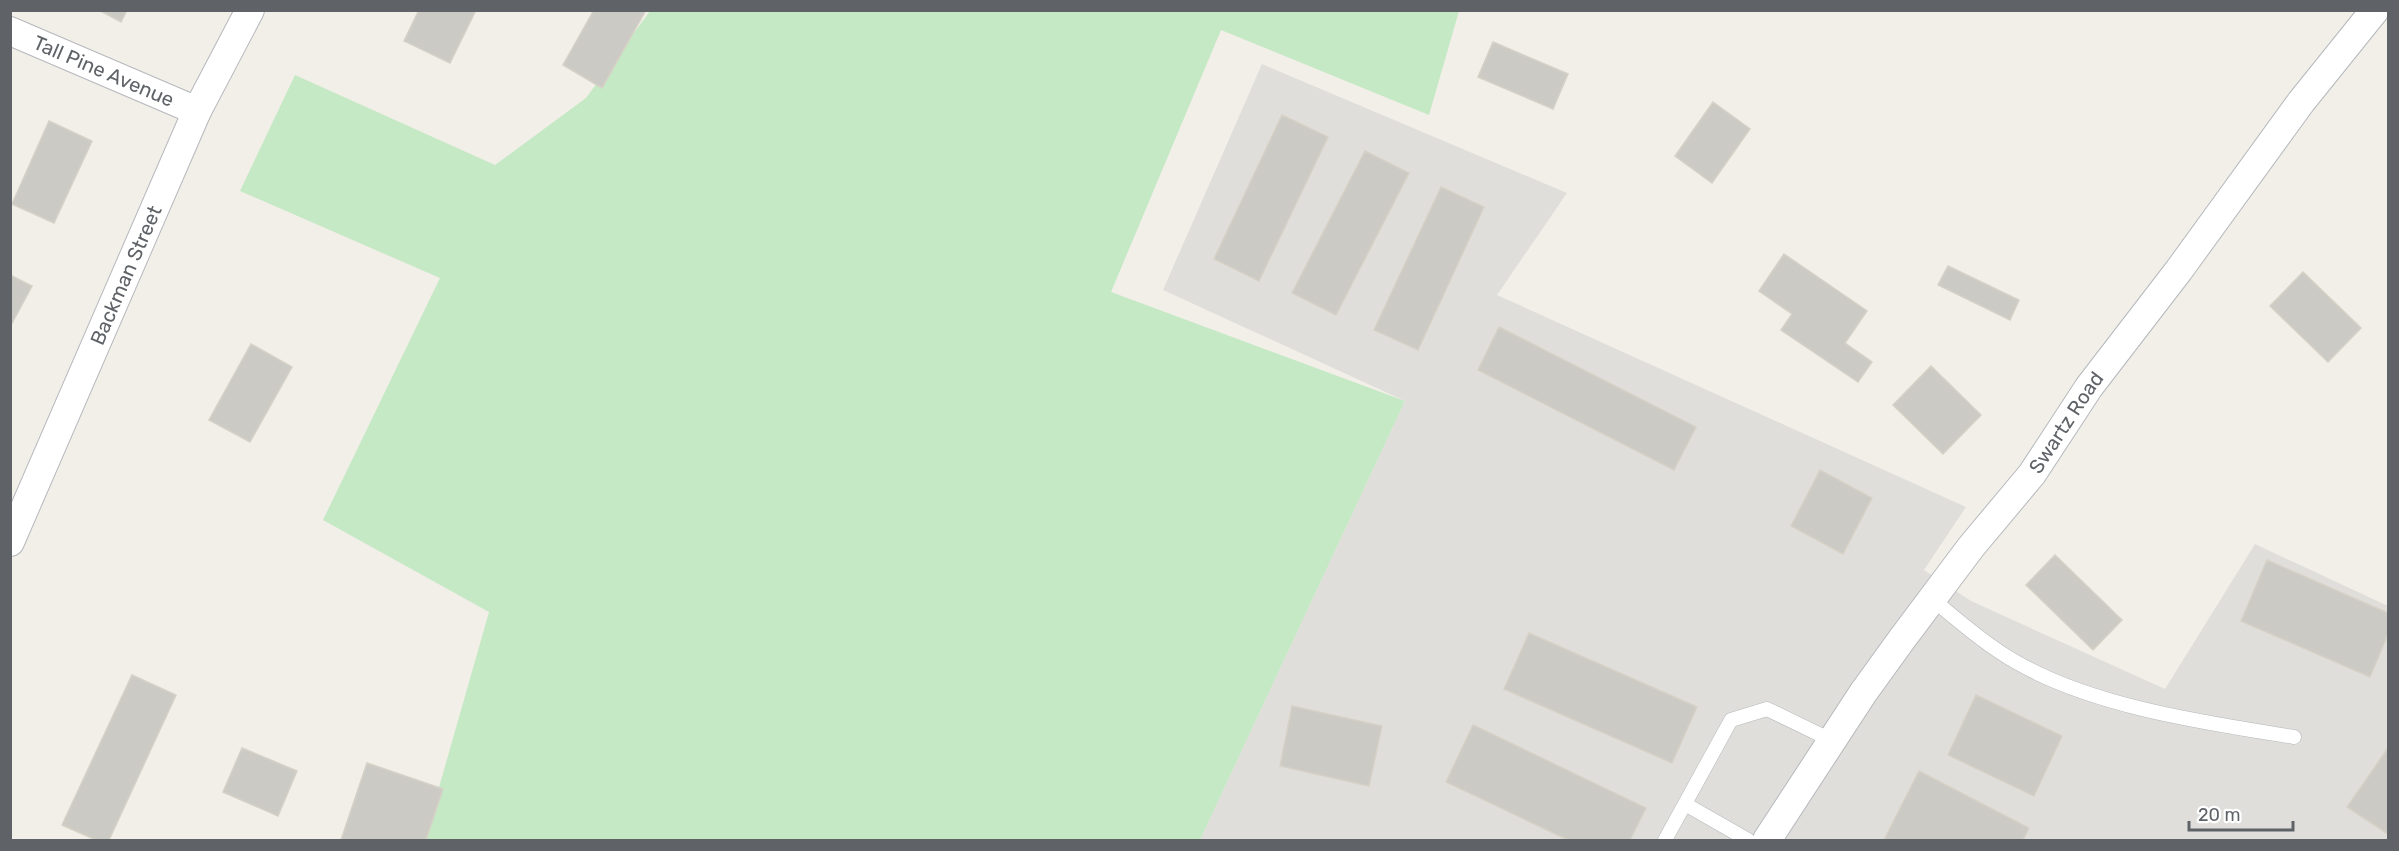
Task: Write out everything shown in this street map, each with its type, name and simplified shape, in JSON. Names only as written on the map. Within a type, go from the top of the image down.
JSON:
[{"type":"street","name":"Backman Street","points":[[10,542],[197,111],[250,10]]},
{"type":"street","name":"Swartz Road","points":[[1767,840],[1831,740],[1932,599],[2032,474],[2089,387],[2179,270],[2301,102],[2374,10]]},
{"type":"street","name":"Tall Pine Avenue","points":[[10,31],[197,111]]},
{"type":"lane","points":[[1932,599],[1985,642],[2016,662],[2052,680],[2134,706],[2202,723],[2294,737]]},
{"type":"lane","points":[[1665,840],[1731,720],[1767,709],[1831,740]]},
{"type":"lane","points":[[1685,804],[1748,840]]},
{"type":"shaded area","points":[[1262,64],[1567,193],[1497,295],[1966,507],[1924,570],[1971,601],[2165,689],[2255,544],[2388,606],[2388,840],[1200,840],[1405,401],[1163,290]]},
{"type":"green space","points":[[650,11],[1459,11],[1429,115],[1221,30],[1111,292],[1405,401],[1200,840],[424,840],[489,612],[323,520],[440,278],[240,191],[295,75],[495,165],[586,98]]},
{"type":"building","points":[[99,10],[127,10],[121,22]]},
{"type":"building","points":[[419,10],[476,10],[450,63],[404,41]]},
{"type":"building","points":[[594,10],[646,10],[602,88],[563,65]]},
{"type":"building","points":[[1493,42],[1568,74],[1553,109],[1478,77]]},
{"type":"building","points":[[1713,102],[1750,129],[1712,183],[1675,156]]},
{"type":"building","points":[[1282,115],[1328,137],[1259,281],[1214,259]]},
{"type":"building","points":[[49,121],[92,141],[54,223],[12,204]]},
{"type":"building","points":[[1365,151],[1409,173],[1336,315],[1292,293]]},
{"type":"building","points":[[1441,187],[1484,207],[1418,350],[1374,330]]},
{"type":"building","points":[[1784,254],[1867,311],[1845,343],[1872,362],[1858,382],[1781,330],[1792,314],[1759,291]]},
{"type":"building","points":[[1948,266],[2019,300],[2010,320],[1938,285]]},
{"type":"building","points":[[2303,272],[2361,328],[2328,362],[2270,306]]},
{"type":"building","points":[[10,275],[32,286],[10,327]]},
{"type":"building","points":[[1499,327],[1696,427],[1674,470],[1478,370]]},
{"type":"building","points":[[251,344],[292,367],[250,442],[209,420]]},
{"type":"building","points":[[1931,366],[1981,415],[1943,454],[1893,405]]},
{"type":"building","points":[[1820,470],[1872,498],[1843,554],[1791,526]]},
{"type":"building","points":[[2055,555],[2122,620],[2093,650],[2026,585]]},
{"type":"building","points":[[2267,560],[2388,613],[2388,634],[2370,677],[2241,621]]},
{"type":"building","points":[[1529,633],[1697,707],[1672,763],[1504,689]]},
{"type":"building","points":[[132,675],[176,695],[109,840],[96,840],[62,825]]},
{"type":"building","points":[[1976,695],[2062,736],[2034,796],[1948,755]]},
{"type":"building","points":[[1292,706],[1382,726],[1369,786],[1280,766]]},
{"type":"building","points":[[1473,725],[1646,808],[1630,840],[1568,840],[1446,782]]},
{"type":"building","points":[[242,748],[297,771],[278,816],[223,792]]},
{"type":"building","points":[[2388,748],[2388,834],[2347,807]]},
{"type":"building","points":[[367,763],[443,789],[426,840],[341,840]]},
{"type":"building","points":[[1919,771],[2029,828],[2023,840],[1884,840]]}]
